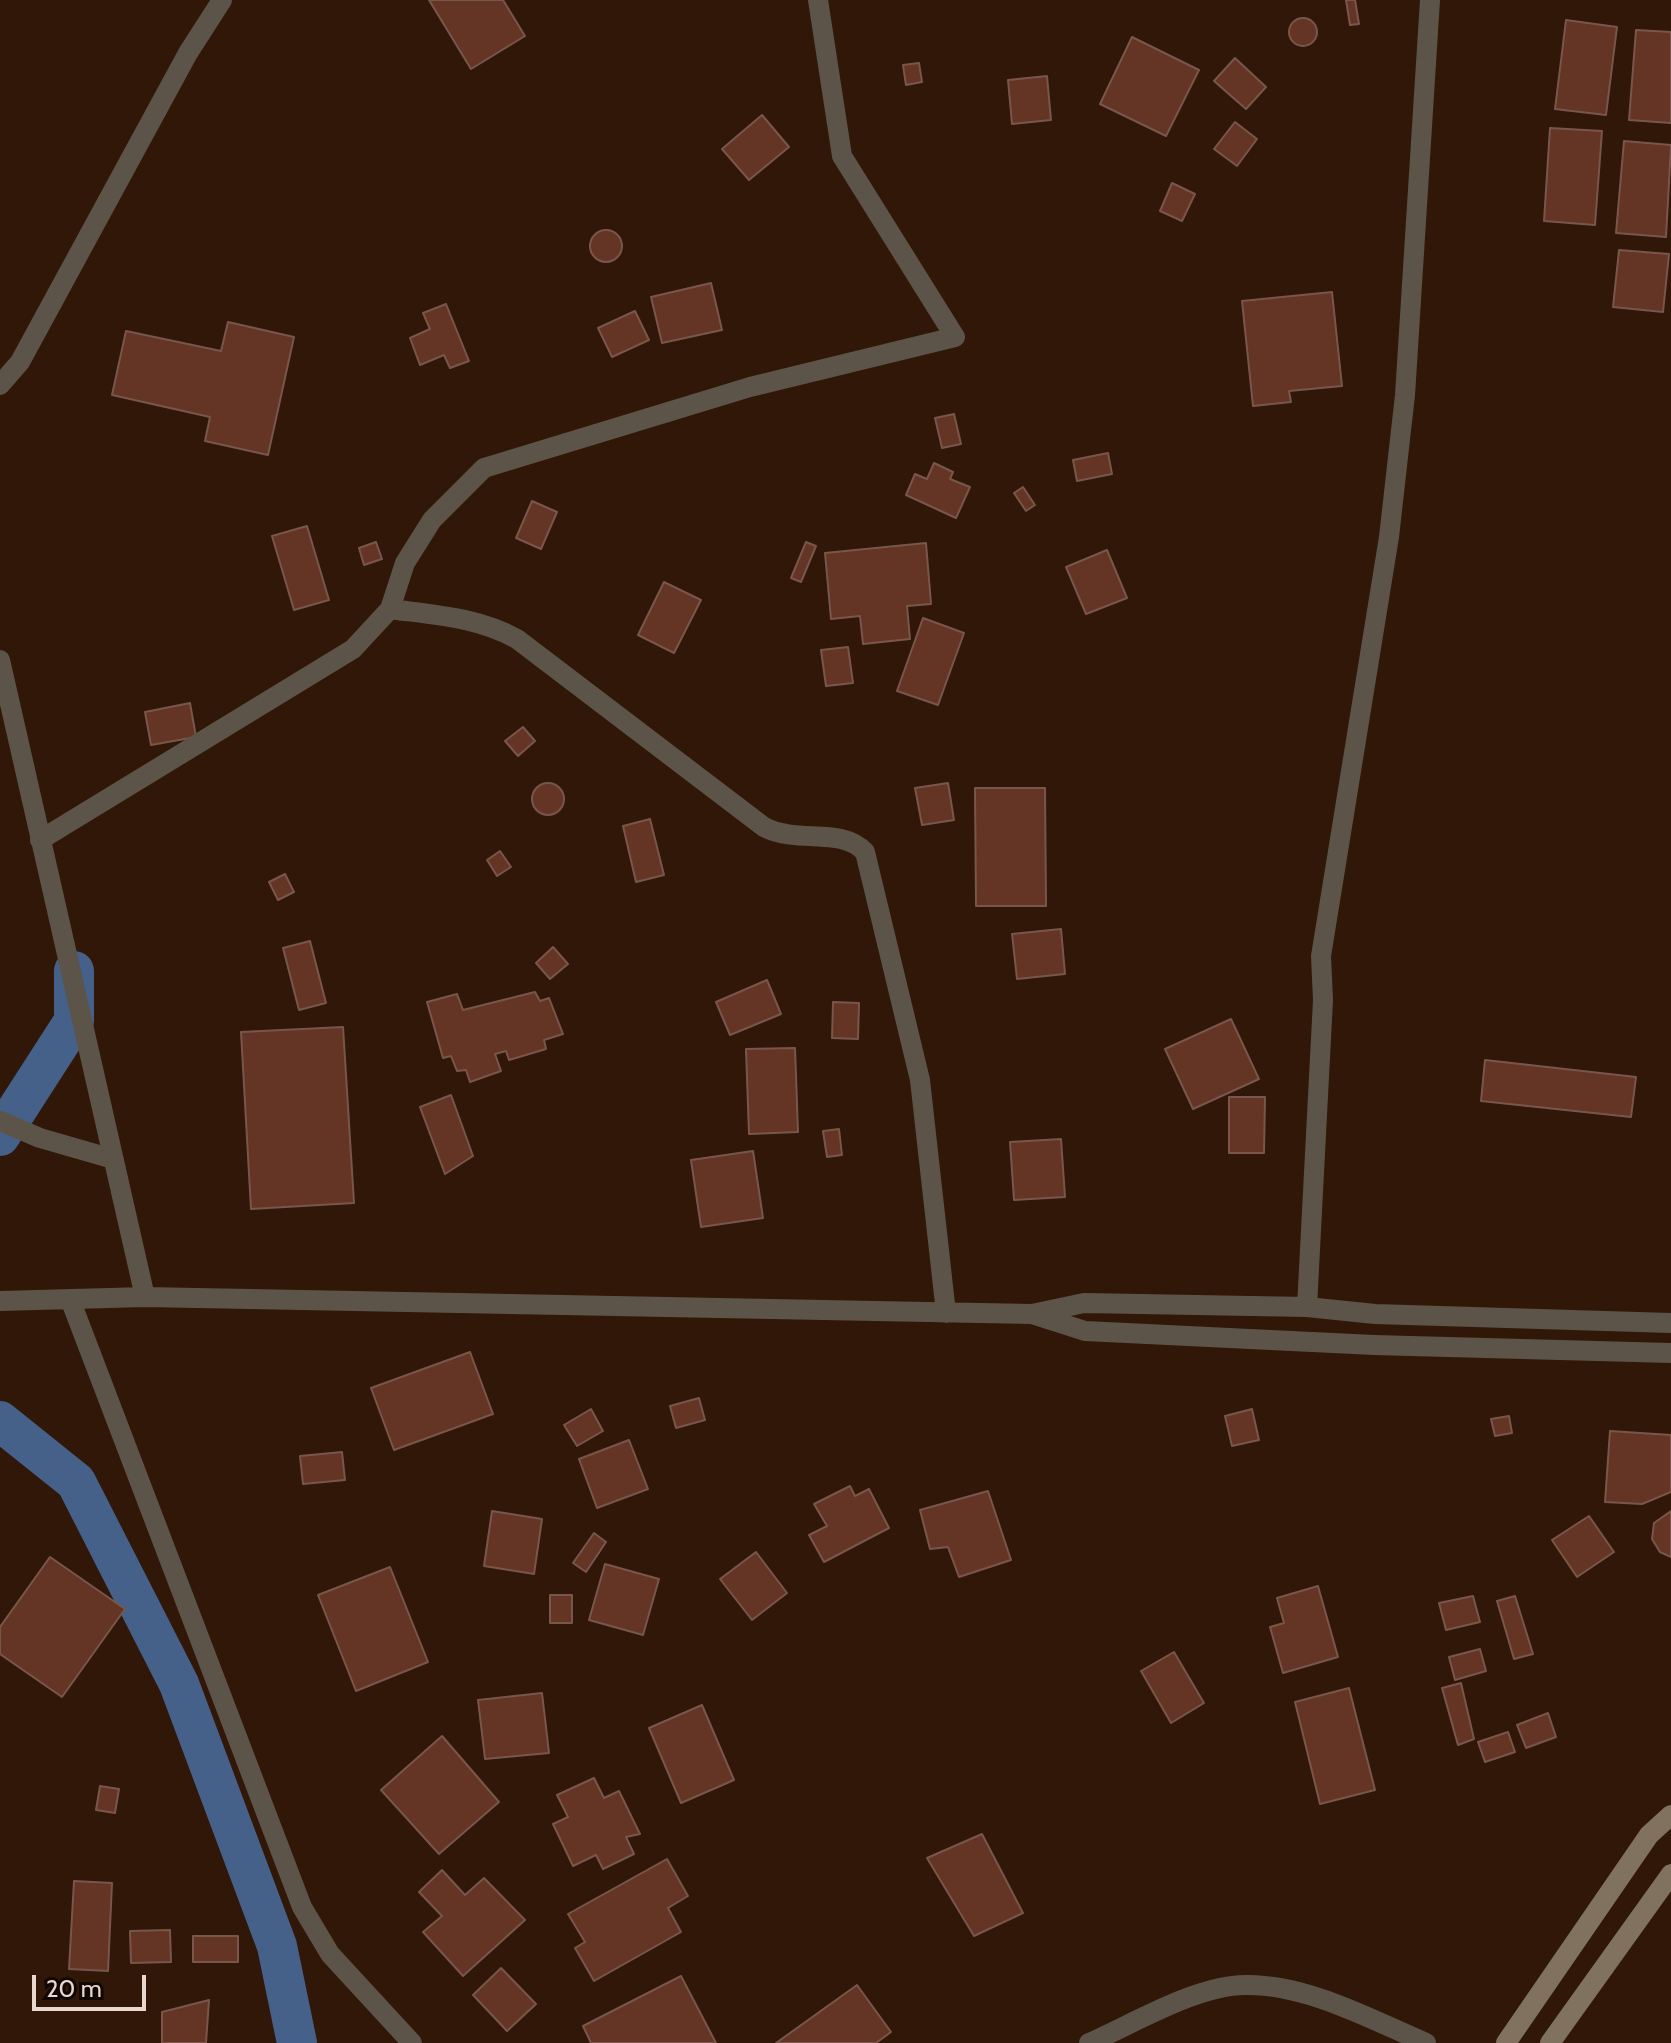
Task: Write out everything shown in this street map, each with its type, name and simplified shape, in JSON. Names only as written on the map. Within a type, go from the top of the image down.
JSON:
[{"type":"street","points":[[0,385],[20,362],[188,53],[222,0]]},
{"type":"street","points":[[40,840],[353,649],[390,609],[405,563],[432,520],[484,468],[750,387],[955,337],[842,156],[818,0]]},
{"type":"street","points":[[1307,1307],[1323,1000],[1321,956],[1389,537],[1405,395],[1430,0]]},
{"type":"street","points":[[390,609],[470,620],[497,628],[529,648],[764,827],[794,838],[851,840],[865,852],[920,1080],[946,1313]]},
{"type":"street","points":[[0,660],[40,840],[59,908],[145,1297]]},
{"type":"street","points":[[0,1121],[40,1138],[113,1159]]},
{"type":"street","points":[[0,1301],[145,1297],[1032,1314],[1084,1303],[1307,1307],[1375,1314],[1671,1323]]},
{"type":"street","points":[[70,1299],[302,1907],[330,1954],[412,2043]]},
{"type":"street","points":[[1032,1314],[1085,1331],[1374,1345],[1671,1353]]},
{"type":"street","points":[[1374,1345],[1375,1314]]},
{"type":"street","points":[[1635,1322],[1636,1354]]},
{"type":"street","points":[[1506,2043],[1649,1835],[1671,1815]]},
{"type":"street","points":[[1550,2043],[1671,1874]]},
{"type":"street","points":[[1089,2043],[1200,1995],[1244,1985],[1280,1988],[1346,2009],[1426,2043]]},
{"type":"building","points":[[429,0],[503,0],[525,36],[471,69]]},
{"type":"building","points":[[1346,0],[1355,0],[1359,24],[1350,25]]},
{"type":"building","points":[[1303,18],[1313,22],[1317,32],[1313,42],[1303,46],[1293,42],[1289,32],[1293,22]]},
{"type":"building","points":[[1566,20],[1617,27],[1606,115],[1555,109]]},
{"type":"building","points":[[1636,30],[1671,32],[1671,123],[1629,120]]},
{"type":"building","points":[[1132,37],[1199,70],[1166,136],[1100,104]]},
{"type":"building","points":[[1235,58],[1266,87],[1246,109],[1214,81]]},
{"type":"building","points":[[919,63],[922,82],[906,85],[903,65]]},
{"type":"building","points":[[1047,76],[1051,120],[1012,124],[1008,80]]},
{"type":"building","points":[[762,115],[789,147],[749,180],[722,149]]},
{"type":"building","points":[[1235,122],[1257,139],[1237,166],[1214,149]]},
{"type":"building","points":[[1550,128],[1602,131],[1595,225],[1544,221]]},
{"type":"building","points":[[1624,141],[1671,145],[1666,237],[1616,233]]},
{"type":"building","points":[[1172,183],[1195,194],[1182,221],[1160,211]]},
{"type":"building","points":[[606,230],[618,234],[622,246],[618,258],[606,262],[594,258],[590,246],[594,234]]},
{"type":"building","points":[[1619,250],[1669,254],[1663,312],[1613,307]]},
{"type":"building","points":[[711,283],[722,330],[662,343],[651,297]]},
{"type":"building","points":[[1332,292],[1342,386],[1289,391],[1291,402],[1253,406],[1242,301]]},
{"type":"building","points":[[446,304],[469,361],[450,368],[444,355],[420,365],[410,338],[430,329],[423,313]]},
{"type":"building","points":[[635,311],[649,340],[612,357],[598,328]]},
{"type":"building","points":[[228,322],[294,337],[268,455],[205,441],[210,417],[112,395],[126,331],[221,351]]},
{"type":"building","points":[[954,414],[961,444],[942,448],[935,418]]},
{"type":"building","points":[[1108,453],[1112,474],[1077,481],[1073,460]]},
{"type":"building","points":[[934,463],[953,472],[950,479],[970,487],[956,518],[906,495],[915,474],[927,479]]},
{"type":"building","points":[[1023,487],[1035,505],[1026,511],[1014,493]]},
{"type":"building","points":[[532,501],[557,512],[541,549],[516,538]]},
{"type":"building","points":[[307,526],[329,600],[294,610],[272,536]]},
{"type":"building","points":[[376,542],[382,559],[364,565],[359,548]]},
{"type":"building","points":[[806,542],[816,546],[801,582],[791,578]]},
{"type":"building","points":[[926,543],[931,604],[907,606],[910,639],[863,644],[860,616],[831,619],[825,553]]},
{"type":"building","points":[[1107,550],[1127,598],[1086,614],[1066,567]]},
{"type":"building","points":[[664,582],[701,600],[674,653],[638,635]]},
{"type":"building","points":[[923,618],[964,633],[938,705],[897,691]]},
{"type":"building","points":[[848,647],[853,683],[826,686],[821,650]]},
{"type":"building","points":[[190,703],[196,737],[151,745],[145,712]]},
{"type":"building","points":[[523,727],[535,741],[518,756],[505,741]]},
{"type":"building","points":[[548,783],[559,788],[564,799],[559,810],[548,815],[537,810],[532,799],[537,788]]},
{"type":"building","points":[[948,783],[954,820],[922,825],[915,788]]},
{"type":"building","points":[[975,788],[1045,788],[1046,906],[976,906]]},
{"type":"building","points":[[650,819],[664,875],[636,882],[623,826]]},
{"type":"building","points":[[500,851],[511,867],[497,876],[487,860]]},
{"type":"building","points":[[285,874],[294,892],[278,900],[269,882]]},
{"type":"building","points":[[1061,929],[1065,974],[1017,979],[1012,934]]},
{"type":"building","points":[[310,941],[326,1003],[299,1010],[283,948]]},
{"type":"building","points":[[553,947],[568,964],[550,979],[536,963]]},
{"type":"building","points":[[767,980],[781,1014],[730,1035],[716,1002]]},
{"type":"building","points":[[535,992],[540,1001],[549,998],[563,1034],[544,1040],[546,1049],[509,1060],[506,1051],[495,1054],[501,1071],[470,1082],[466,1070],[457,1071],[451,1056],[443,1058],[427,1002],[457,994],[463,1010]]},
{"type":"building","points":[[833,1002],[859,1003],[858,1039],[832,1038]]},
{"type":"building","points":[[1231,1019],[1259,1079],[1193,1109],[1165,1049]]},
{"type":"building","points":[[343,1027],[354,1203],[251,1209],[241,1032]]},
{"type":"building","points":[[795,1048],[798,1132],[749,1134],[746,1049]]},
{"type":"building","points":[[1485,1060],[1636,1077],[1631,1117],[1481,1101]]},
{"type":"building","points":[[451,1095],[473,1156],[445,1174],[420,1107]]},
{"type":"building","points":[[1229,1097],[1265,1097],[1264,1153],[1229,1153]]},
{"type":"building","points":[[839,1129],[842,1155],[827,1157],[823,1131]]},
{"type":"building","points":[[1061,1139],[1065,1197],[1014,1200],[1010,1142]]},
{"type":"building","points":[[753,1151],[763,1218],[701,1227],[691,1160]]},
{"type":"building","points":[[470,1352],[493,1414],[394,1450],[371,1388]]},
{"type":"building","points":[[699,1398],[705,1420],[676,1428],[670,1406]]},
{"type":"building","points":[[591,1409],[603,1431],[577,1446],[564,1425]]},
{"type":"building","points":[[1252,1409],[1259,1440],[1232,1446],[1225,1416]]},
{"type":"building","points":[[1509,1416],[1512,1433],[1495,1436],[1491,1419]]},
{"type":"building","points":[[1610,1431],[1671,1435],[1671,1492],[1642,1504],[1605,1502]]},
{"type":"building","points":[[629,1440],[648,1489],[597,1508],[579,1459]]},
{"type":"building","points":[[342,1452],[345,1480],[303,1484],[300,1456]]},
{"type":"building","points":[[850,1486],[855,1496],[869,1489],[889,1528],[824,1562],[809,1535],[827,1526],[814,1504]]},
{"type":"building","points":[[988,1491],[1011,1560],[959,1577],[948,1547],[930,1549],[920,1510]]},
{"type":"building","points":[[492,1511],[542,1519],[534,1574],[484,1566]]},
{"type":"building","points":[[1671,1511],[1671,1557],[1660,1552],[1652,1539],[1654,1523]]},
{"type":"building","points":[[1589,1516],[1614,1552],[1577,1577],[1552,1540]]},
{"type":"building","points":[[594,1533],[606,1542],[586,1572],[573,1563]]},
{"type":"building","points":[[756,1552],[787,1593],[752,1620],[720,1579]]},
{"type":"building","points":[[50,1557],[125,1609],[62,1697],[0,1654],[0,1627]]},
{"type":"building","points":[[605,1564],[659,1579],[643,1635],[589,1620]]},
{"type":"building","points":[[390,1567],[428,1662],[356,1691],[318,1595]]},
{"type":"building","points":[[1318,1586],[1338,1657],[1283,1673],[1270,1627],[1284,1623],[1277,1598]]},
{"type":"building","points":[[550,1595],[572,1595],[572,1623],[550,1623]]},
{"type":"building","points":[[1473,1596],[1480,1622],[1446,1630],[1439,1603]]},
{"type":"building","points":[[1515,1596],[1533,1654],[1514,1659],[1497,1601]]},
{"type":"building","points":[[1480,1649],[1486,1671],[1455,1680],[1449,1657]]},
{"type":"building","points":[[1174,1652],[1204,1703],[1171,1723],[1141,1671]]},
{"type":"building","points":[[1461,1683],[1474,1739],[1458,1745],[1442,1688]]},
{"type":"building","points":[[1349,1688],[1375,1790],[1320,1804],[1295,1702]]},
{"type":"building","points":[[542,1693],[549,1753],[485,1759],[478,1700]]},
{"type":"building","points":[[702,1705],[734,1780],[681,1803],[649,1728]]},
{"type":"building","points":[[1548,1713],[1556,1737],[1526,1748],[1517,1725]]},
{"type":"building","points":[[1508,1732],[1515,1752],[1485,1762],[1478,1742]]},
{"type":"building","points":[[442,1736],[499,1802],[439,1854],[381,1790]]},
{"type":"building","points":[[594,1778],[604,1798],[619,1791],[640,1834],[626,1837],[634,1854],[603,1869],[596,1855],[573,1866],[553,1824],[568,1817],[557,1795]]},
{"type":"building","points":[[100,1786],[119,1789],[115,1813],[96,1810]]},
{"type":"building","points":[[982,1834],[1023,1913],[974,1936],[927,1858]]},
{"type":"building","points":[[667,1859],[688,1896],[668,1908],[681,1932],[594,1981],[575,1948],[585,1942],[568,1914]]},
{"type":"building","points":[[442,1870],[465,1895],[484,1878],[525,1920],[463,1976],[423,1932],[442,1916],[419,1892]]},
{"type":"building","points":[[74,1881],[112,1883],[108,1971],[69,1969]]},
{"type":"building","points":[[170,1930],[171,1962],[131,1963],[130,1931]]},
{"type":"building","points":[[193,1936],[238,1936],[238,1962],[193,1962]]},
{"type":"building","points":[[501,1968],[536,2004],[507,2031],[473,1995]]},
{"type":"building","points":[[681,1976],[716,2043],[591,2043],[583,2026]]},
{"type":"building","points":[[857,1985],[891,2032],[876,2043],[776,2043]]},
{"type":"building","points":[[209,2000],[206,2043],[162,2043],[162,2012]]},
{"type":"waterway","points":[[0,1136],[74,1021],[74,971]]},
{"type":"waterway","points":[[0,1421],[76,1482],[179,1684],[277,1946],[297,2043]]}]
